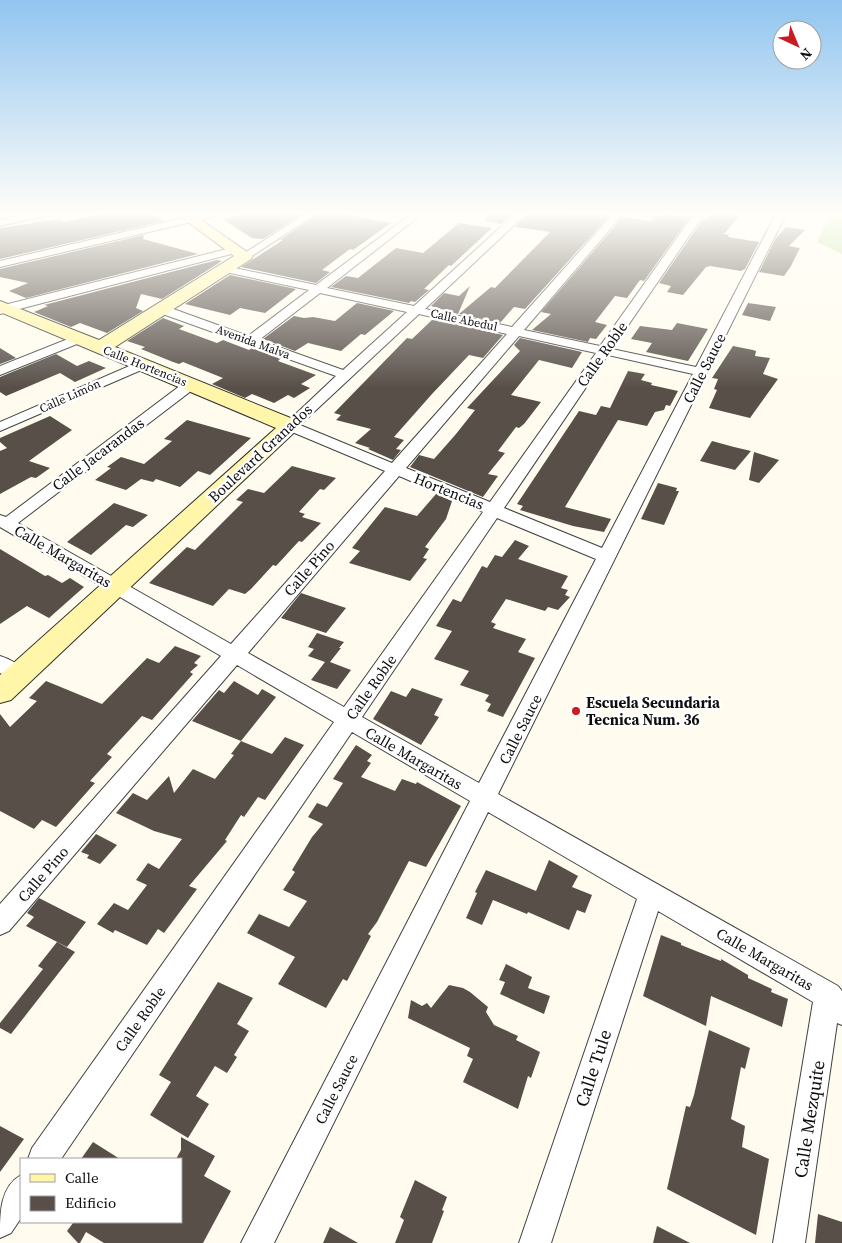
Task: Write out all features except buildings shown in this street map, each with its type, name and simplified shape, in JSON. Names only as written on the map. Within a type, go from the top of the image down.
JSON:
[{"type":"street","points":[[2,308],[168,272]]},
{"type":"street","points":[[100,348],[161,310],[214,272]]},
{"type":"street","name":"Calle Abedul","points":[[271,272],[318,289],[702,372]]},
{"type":"street","points":[[249,341],[340,272]]},
{"type":"street","name":"Boulevard Granados","points":[[6,676],[115,586],[458,272]]},
{"type":"street","name":"Calle Pino","points":[[0,923],[567,272]]},
{"type":"street","name":"Calle Roble","points":[[45,1158],[658,272]]},
{"type":"street","name":"Calle Sauce","points":[[258,1243],[752,272]]},
{"type":"street","name":"Calle Hortencias","points":[[2,308],[290,426]]},
{"type":"street","name":"Avenida Malva","points":[[161,310],[345,375]]},
{"type":"street","points":[[0,371],[78,339]]},
{"type":"street","name":"Calle Limón","points":[[0,427],[141,365]]},
{"type":"street","name":"Calle Jacarandas","points":[[3,522],[190,385]]},
{"type":"street","name":"Hortencias","points":[[290,426],[608,557]]},
{"type":"street","name":"Calle Margaritas","points":[[3,522],[652,894],[835,1003]]},
{"type":"street","name":"Calle Tule","points":[[535,1243],[652,894]]},
{"type":"street","name":"Calle Mezquite","points":[[789,1243],[835,1003]]},
{"type":"street","points":[[0,1222],[20,1192]]},
{"type":"place","name":"Escuela Secundaria Tecnica Num. 36","points":[[576,711]]}]
